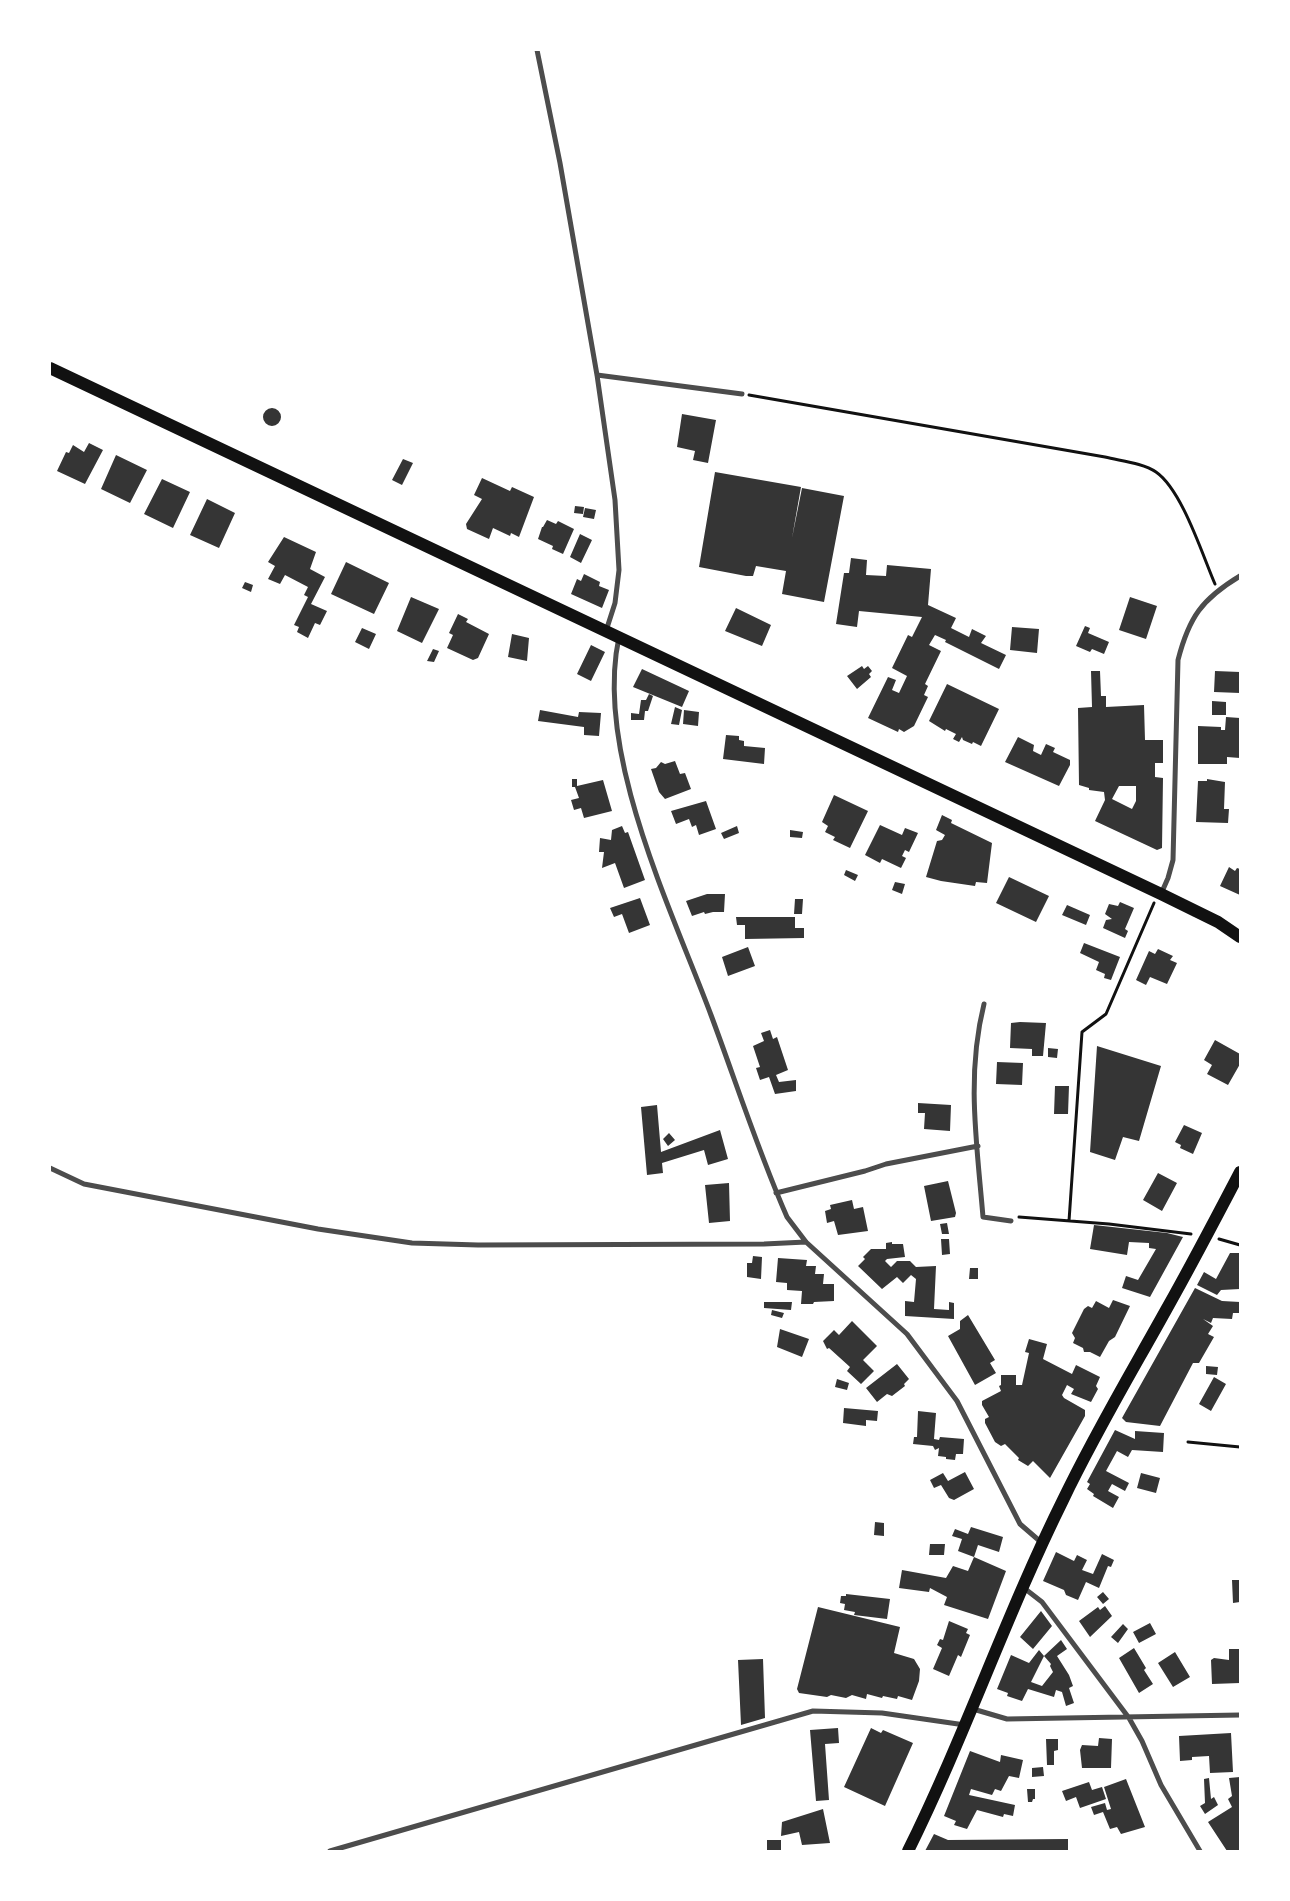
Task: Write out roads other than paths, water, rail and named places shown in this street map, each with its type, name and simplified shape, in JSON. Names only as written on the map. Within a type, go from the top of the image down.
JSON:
[{"type":"main road","points":[[50,368],[1161,894],[1218,922],[1240,937]]},
{"type":"main road","points":[[1218,922],[1240,928]]},
{"type":"main road","points":[[908,1851],[966,1725],[1022,1587],[1094,1436],[1240,1172]]},
{"type":"street","points":[[537,50],[560,163],[597,375],[615,500],[619,570],[614,603],[606,630]]},
{"type":"street","points":[[597,375],[742,394]]},
{"type":"street","points":[[1161,894],[1173,860],[1178,660],[1185,632],[1199,609],[1218,591],[1240,576]]},
{"type":"street","points":[[619,637],[614,687],[620,750],[642,832],[776,1193],[787,1217],[806,1242],[907,1334],[957,1401],[1020,1524],[1042,1543]]},
{"type":"street","points":[[984,1004],[976,1037],[973,1107],[983,1217],[1012,1221]]},
{"type":"street","points":[[776,1193],[886,1164],[978,1146]]},
{"type":"street","points":[[50,1168],[84,1184],[318,1229],[412,1243],[488,1245],[754,1244],[806,1242]]},
{"type":"street","points":[[1022,1587],[1042,1602],[1128,1718],[1142,1741],[1161,1785],[1200,1851]]},
{"type":"street","points":[[972,1709],[1006,1719],[1240,1715]]},
{"type":"street","points":[[330,1851],[813,1711],[882,1713],[966,1725]]}]
